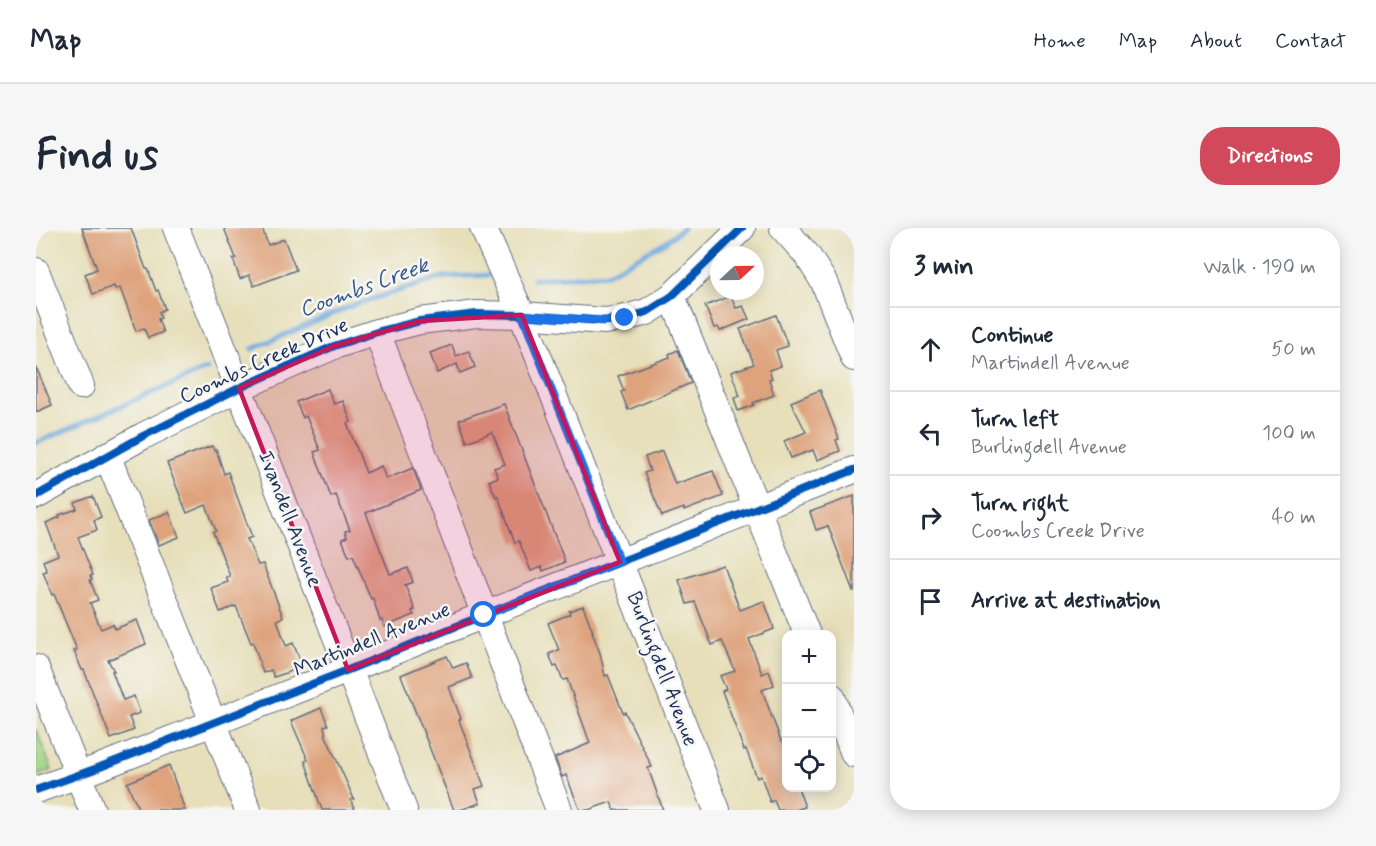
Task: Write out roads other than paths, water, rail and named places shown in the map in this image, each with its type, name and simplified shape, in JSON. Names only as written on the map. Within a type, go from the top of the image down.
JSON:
[{"type":"street","name":"Ivandell Avenue","points":[[176,228],[404,810]]},
{"type":"street","name":"Burlingdell Avenue","points":[[483,228],[522,315],[717,810]]},
{"type":"street","name":"Coombs Creek Drive","points":[[36,496],[107,455],[240,388],[334,346],[376,332],[420,321],[477,314],[605,321],[647,312],[672,296],[742,228]]},
{"type":"street","points":[[783,228],[807,255],[824,282],[854,358]]},
{"type":"street","points":[[36,271],[81,386]]},
{"type":"street","points":[[672,296],[805,630]]},
{"type":"street","points":[[376,332],[559,810]]},
{"type":"street","points":[[107,455],[248,810]]},
{"type":"street","name":"Martindell Avenue","points":[[36,790],[95,769],[854,470]]},
{"type":"street","points":[[36,668],[92,810]]},
{"type":"street","points":[[836,709],[854,754]]},
{"type":"waterway","name":"Coombs Creek","points":[[533,279],[607,274],[665,242],[683,228]]},
{"type":"waterway","name":"Coombs Creek","points":[[252,349],[356,304],[443,277],[491,275]]},
{"type":"waterway","name":"Coombs Creek","points":[[36,443],[207,369]]}]
